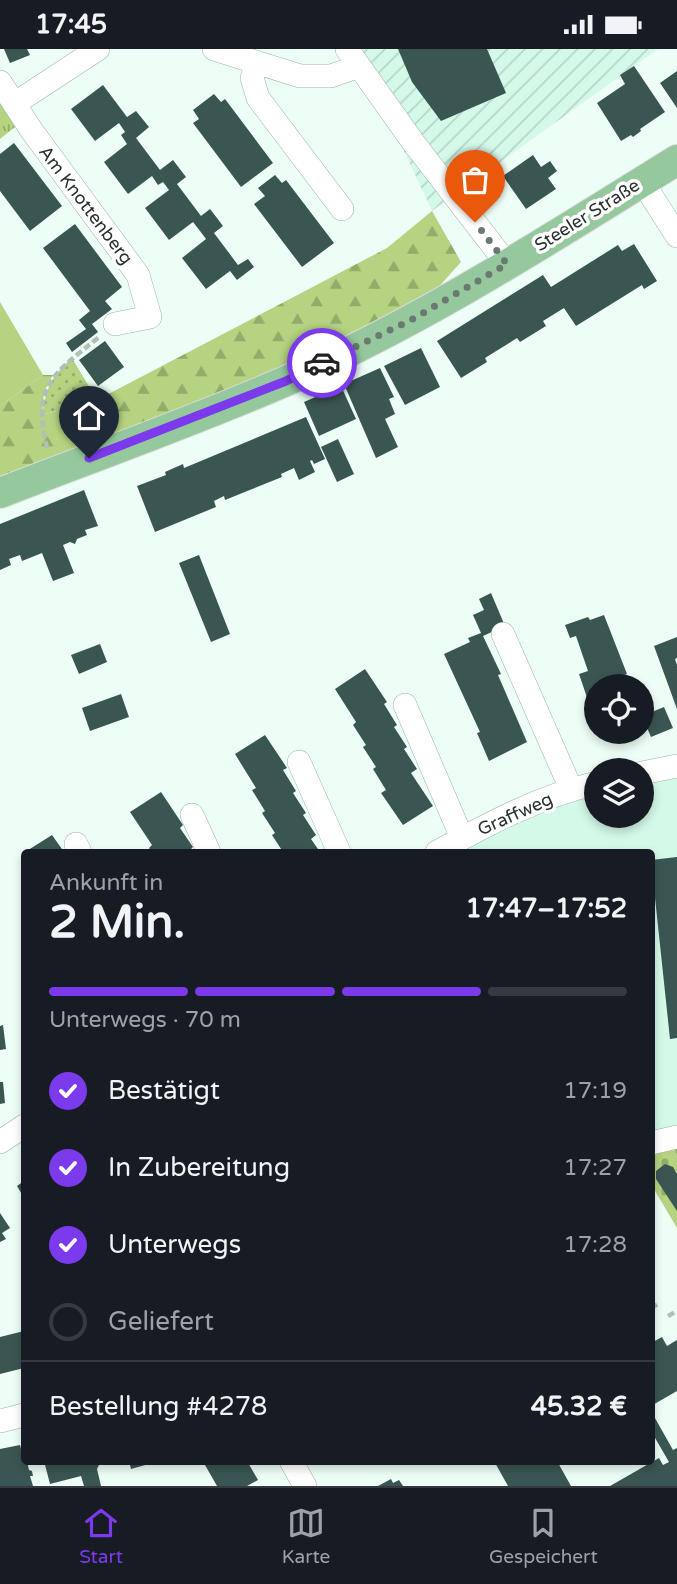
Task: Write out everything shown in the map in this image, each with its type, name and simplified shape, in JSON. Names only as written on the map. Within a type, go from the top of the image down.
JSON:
[{"type":"main road","name":"Steeler Straße","points":[[0,493],[286,381],[411,320],[677,160]]},
{"type":"street","points":[[14,104],[98,49]]},
{"type":"street","points":[[214,49],[300,76],[331,76],[353,58],[413,142],[507,264]]},
{"type":"street","points":[[257,63],[252,78],[258,98],[342,209]]},
{"type":"street","name":"Am Knottenberg","points":[[0,82],[32,131],[138,275],[150,317],[116,324]]},
{"type":"street","points":[[642,181],[677,236]]},
{"type":"street","points":[[503,634],[571,789]]},
{"type":"street","points":[[405,705],[462,838]]},
{"type":"street","points":[[299,762],[338,849]]},
{"type":"street","points":[[654,771],[677,766]]},
{"type":"street","name":"Graffweg","points":[[442,849],[534,803],[584,786]]},
{"type":"street","points":[[191,815],[208,849]]},
{"type":"street","points":[[0,1142],[21,1128]]},
{"type":"street","points":[[655,1142],[677,1137]]},
{"type":"street","points":[[0,1421],[21,1416]]},
{"type":"street","points":[[293,1465],[305,1486]]},
{"type":"path","points":[[53,473],[42,415],[45,392],[54,375],[70,359],[116,324]]},
{"type":"path","points":[[655,1306],[660,1303]]},
{"type":"path","points":[[668,1316],[677,1311]]},
{"type":"shaded area","points":[[356,49],[658,49],[432,211]]},
{"type":"shaded area","points":[[677,773],[677,1136],[655,1140],[655,849],[458,847],[584,796],[584,828],[654,828],[654,777]]},
{"type":"green space","points":[[0,102],[15,127],[0,139]]},
{"type":"green space","points":[[432,211],[461,262],[410,319],[0,493],[0,406],[43,375],[53,375],[44,392],[42,415],[97,400],[387,248]]},
{"type":"green space","points":[[0,302],[43,375],[0,406]]},
{"type":"green space","points":[[72,358],[97,400],[42,415],[51,383]]},
{"type":"green space","points":[[677,1137],[677,1228],[655,1191],[655,1142]]},
{"type":"building","points":[[4,49],[27,49],[30,55],[10,63]]},
{"type":"building","points":[[398,49],[487,49],[506,93],[441,121],[412,82]]},
{"type":"building","points":[[634,66],[665,112],[633,137],[631,135],[621,141],[597,103],[625,84],[620,75]]},
{"type":"building","points":[[677,71],[677,108],[660,83]]},
{"type":"building","points":[[103,85],[127,117],[136,111],[149,127],[136,138],[160,170],[173,160],[186,177],[177,184],[201,216],[210,209],[217,218],[223,226],[214,233],[238,265],[248,259],[254,267],[237,280],[230,271],[206,289],[182,258],[206,239],[200,231],[193,222],[169,240],[145,208],[169,190],[163,182],[158,185],[152,176],[128,194],[104,162],[127,144],[121,135],[125,132],[119,123],[95,141],[71,109]]},
{"type":"building","points":[[214,94],[221,102],[225,99],[273,163],[241,187],[193,123],[199,119],[193,110]]},
{"type":"building","points":[[14,143],[62,206],[30,231],[0,191],[0,154]]},
{"type":"building","points":[[533,155],[541,167],[550,161],[557,171],[548,178],[556,189],[526,209],[503,176]]},
{"type":"building","points":[[484,158],[502,180],[490,189],[473,168]]},
{"type":"building","points":[[275,175],[282,183],[286,180],[334,243],[302,267],[254,204],[265,196],[258,188]]},
{"type":"building","points":[[75,224],[122,287],[105,301],[112,309],[92,324],[98,332],[72,352],[66,343],[86,329],[79,320],[90,311],[43,248]]},
{"type":"building","points":[[634,244],[657,281],[644,289],[642,285],[576,326],[564,308],[543,321],[546,326],[520,342],[517,338],[485,358],[487,362],[461,378],[437,341],[543,275],[551,287],[618,245],[622,251]]},
{"type":"building","points":[[105,341],[124,367],[98,386],[79,360]]},
{"type":"building","points":[[421,348],[440,387],[405,405],[384,366]]},
{"type":"building","points":[[380,368],[394,397],[389,399],[395,414],[385,419],[398,447],[376,458],[344,384]]},
{"type":"building","points":[[341,386],[356,419],[319,436],[304,402]]},
{"type":"building","points":[[306,417],[325,459],[314,464],[310,461],[315,472],[299,480],[294,468],[281,474],[282,477],[225,500],[224,496],[214,501],[216,507],[155,532],[137,486],[166,475],[165,472],[183,464],[184,468]]},
{"type":"building","points":[[338,439],[354,474],[337,482],[321,447]]},
{"type":"building","points":[[84,490],[98,526],[85,530],[87,535],[77,539],[75,544],[70,542],[63,545],[74,573],[53,581],[42,553],[22,561],[20,555],[9,559],[11,565],[0,570],[0,524]]},
{"type":"building","points":[[199,555],[230,634],[211,642],[179,563]]},
{"type":"building","points":[[491,593],[505,626],[483,636],[527,742],[489,761],[477,733],[480,732],[444,654],[470,642],[468,638],[481,633],[473,615],[484,610],[479,599]]},
{"type":"building","points":[[604,615],[627,674],[584,674],[584,689],[579,674],[588,671],[576,636],[570,638],[565,625],[588,617],[590,620]]},
{"type":"building","points":[[677,637],[675,659],[677,709],[654,646]]},
{"type":"building","points":[[100,644],[107,662],[79,674],[71,655]]},
{"type":"building","points":[[365,669],[387,702],[384,704],[397,725],[394,727],[417,769],[411,773],[433,806],[403,825],[381,793],[386,790],[373,769],[376,767],[353,725],[356,722],[335,689]]},
{"type":"building","points":[[121,694],[129,717],[90,731],[82,708]]},
{"type":"building","points":[[664,707],[673,728],[654,736],[654,711]]},
{"type":"building","points":[[265,735],[287,768],[283,770],[306,813],[303,815],[316,835],[311,839],[318,849],[281,849],[272,835],[275,833],[262,813],[265,811],[252,790],[256,788],[235,754]]},
{"type":"building","points":[[161,792],[183,825],[180,828],[193,847],[150,849],[152,845],[130,812]]},
{"type":"building","points":[[52,835],[62,849],[30,849]]},
{"type":"building","points":[[677,857],[677,1038],[670,1039],[655,898],[655,860]]},
{"type":"building","points":[[3,1025],[6,1049],[0,1050],[0,1026]]},
{"type":"building","points":[[0,1082],[3,1082],[5,1103],[0,1104]]},
{"type":"building","points":[[665,1164],[673,1167],[677,1174],[677,1211],[656,1179],[656,1171]]},
{"type":"building","points":[[0,1213],[10,1228],[2,1233],[6,1239],[0,1242]]},
{"type":"building","points":[[21,1332],[21,1369],[0,1374],[0,1337]]},
{"type":"building","points":[[662,1337],[667,1346],[677,1340],[677,1391],[655,1404],[655,1341]]},
{"type":"building","points":[[655,1418],[673,1450],[677,1448],[677,1486],[610,1486],[647,1465],[655,1465],[655,1460],[659,1458],[663,1465],[669,1462],[655,1438]]},
{"type":"building","points":[[20,1445],[21,1465],[28,1465],[32,1471],[33,1476],[30,1476],[33,1486],[0,1486],[0,1449]]},
{"type":"building","points":[[45,1465],[99,1465],[97,1469],[101,1486],[84,1486],[81,1476],[50,1484]]},
{"type":"building","points":[[205,1465],[249,1465],[258,1480],[247,1486],[217,1486]]},
{"type":"building","points":[[496,1465],[559,1465],[571,1486],[508,1486]]},
{"type":"building","points":[[391,1479],[393,1483],[399,1480],[403,1486],[378,1486]]},
{"type":"way so far","points":[[322,363],[411,320],[507,264],[475,222]]},
{"type":"route","points":[[89,458],[286,381],[322,363]]}]
